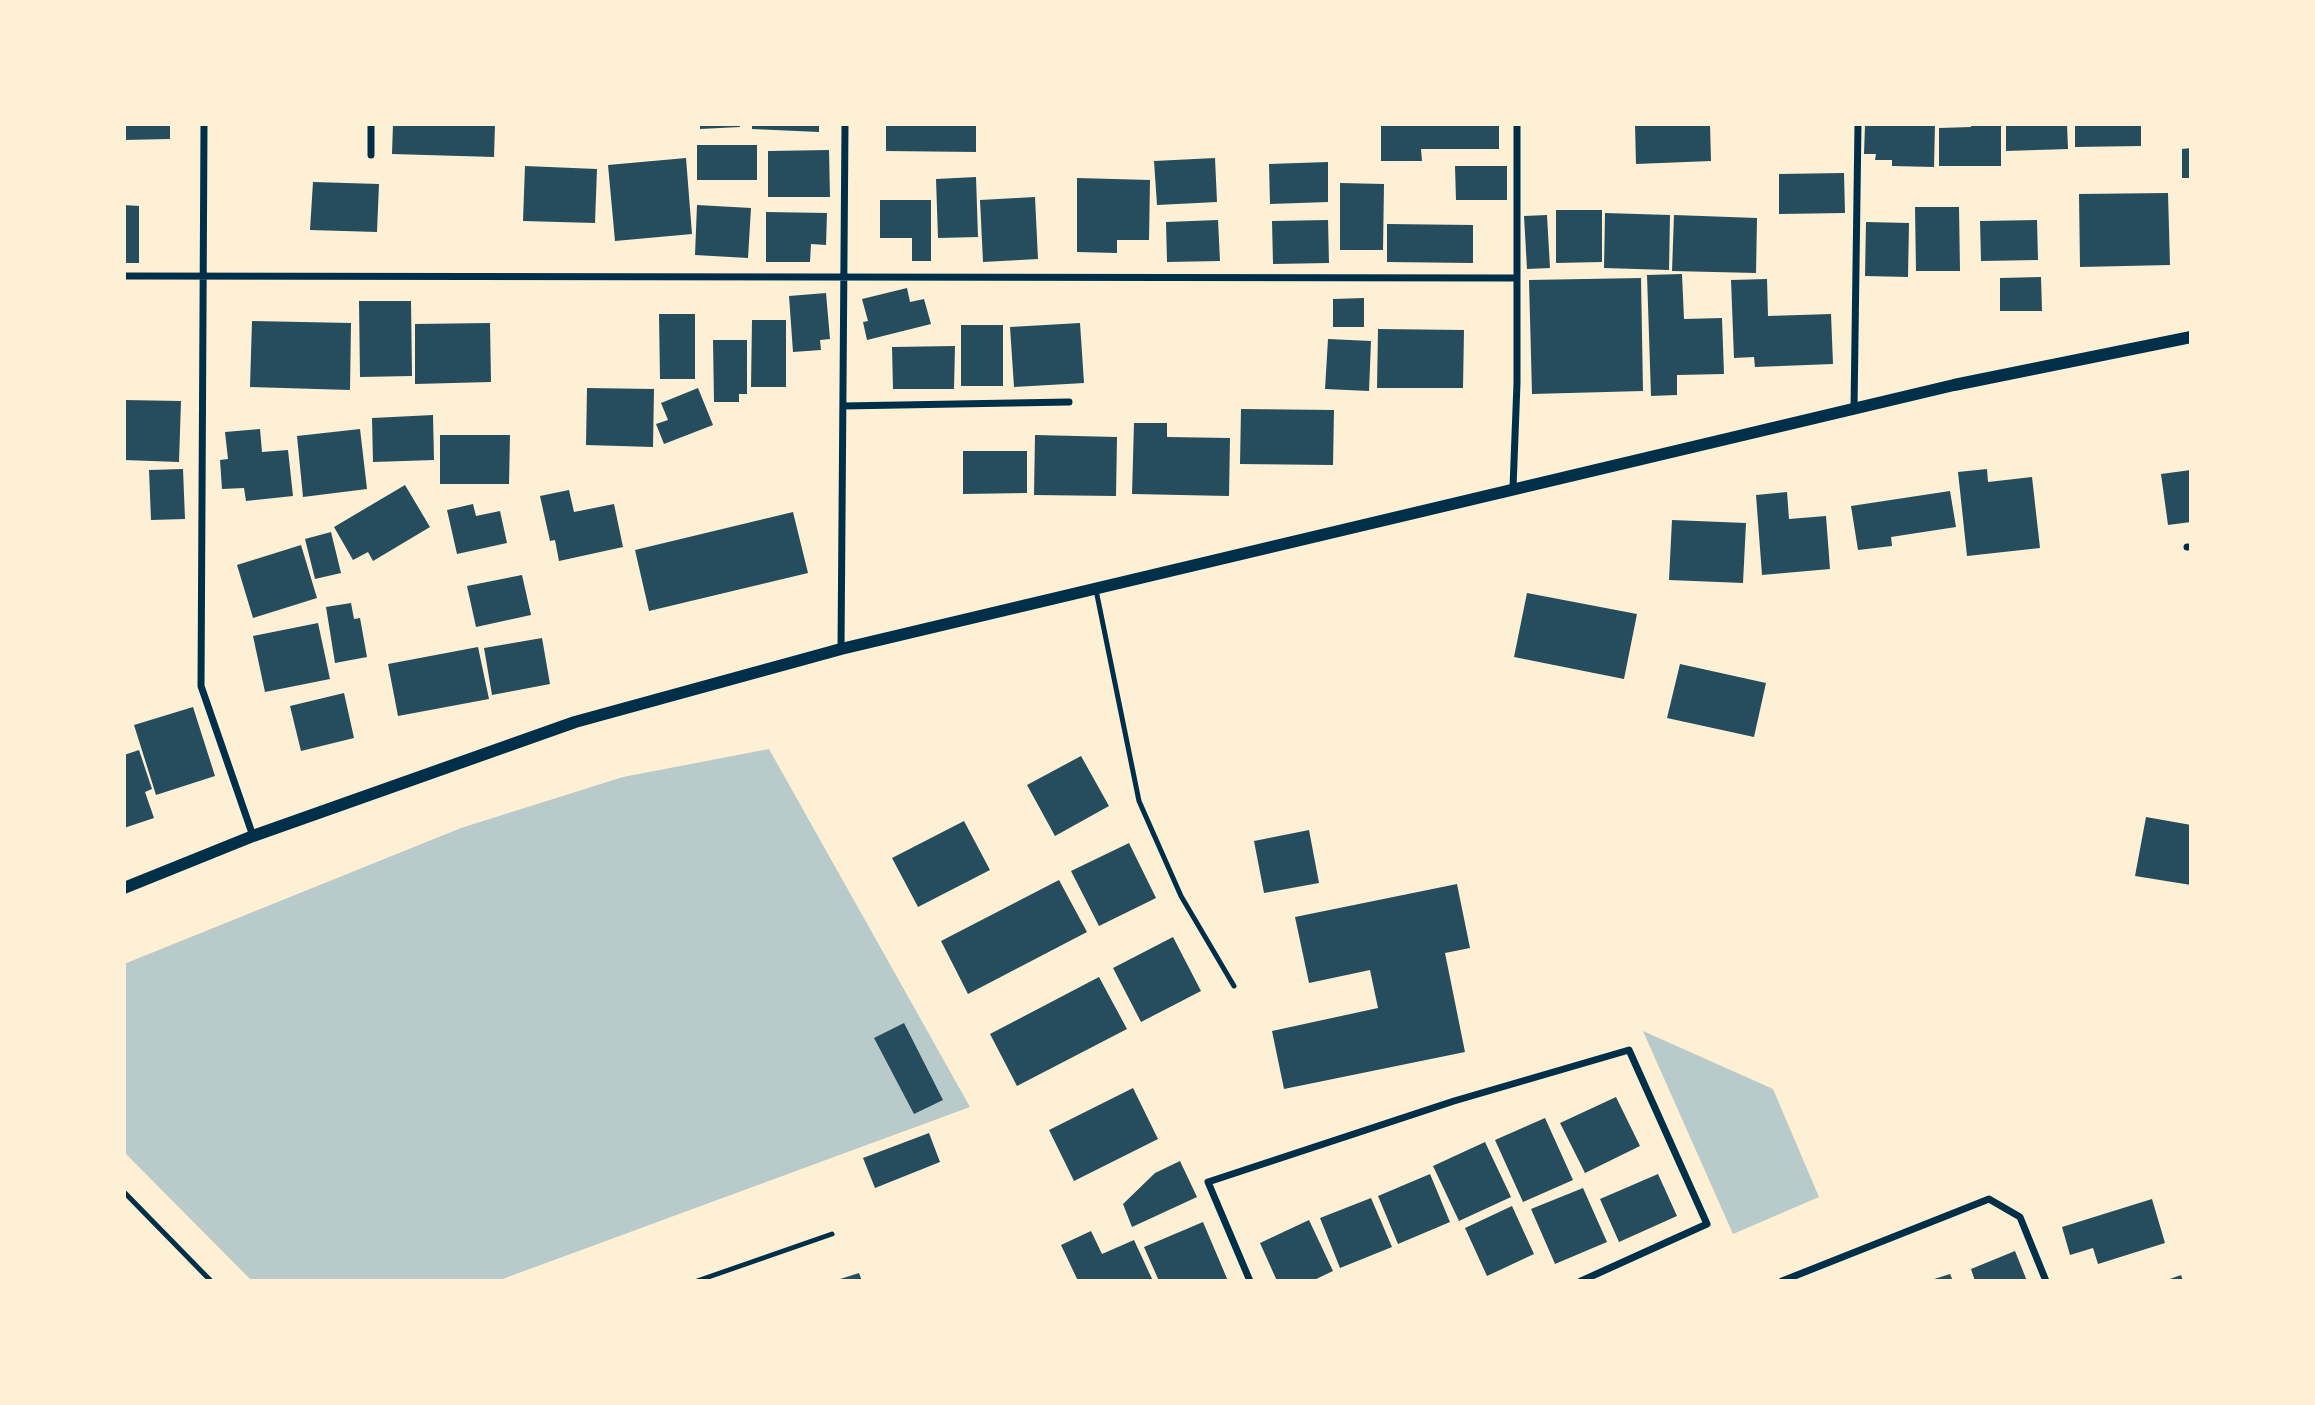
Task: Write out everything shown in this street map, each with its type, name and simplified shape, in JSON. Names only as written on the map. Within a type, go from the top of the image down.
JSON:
[{"type":"street","points":[[204,124],[201,686],[253,836]]},
{"type":"street","points":[[371,124],[371,155]]},
{"type":"street","points":[[841,649],[845,124]]},
{"type":"street","points":[[1513,488],[1517,124]]},
{"type":"street","points":[[1854,409],[1858,124]]},
{"type":"street","points":[[124,276],[1517,278]]},
{"type":"street","points":[[124,888],[253,836],[575,722],[841,649],[1854,409],[2191,337]]},
{"type":"street","points":[[843,405],[1069,402]]},
{"type":"street","points":[[1250,1281],[1208,1182],[1454,1101],[1629,1050],[1707,1224],[1581,1281]]},
{"type":"street","points":[[1782,1281],[1989,1199],[2020,1217],[2046,1281]]},
{"type":"lane","points":[[1096,590],[1139,800],[1181,896],[1234,986]]},
{"type":"lane","points":[[124,1192],[211,1281]]},
{"type":"lane","points":[[698,1281],[832,1234]]},
{"type":"shaded area","points":[[769,749],[970,1107],[497,1281],[252,1281],[124,1152],[124,964],[461,828],[623,777]]},
{"type":"shaded area","points":[[1643,1031],[1773,1089],[1819,1197],[1733,1234]]},
{"type":"building","points":[[124,124],[170,124],[170,139],[124,140]]},
{"type":"building","points":[[393,124],[495,124],[494,157],[392,154]]},
{"type":"building","points":[[700,124],[740,124],[740,127],[700,129]]},
{"type":"building","points":[[752,124],[819,124],[819,132],[752,129]]},
{"type":"building","points":[[886,124],[976,124],[976,152],[886,151]]},
{"type":"building","points":[[1381,124],[1499,124],[1499,149],[1421,149],[1422,161],[1381,161]]},
{"type":"building","points":[[1635,124],[1710,124],[1711,161],[1636,164]]},
{"type":"building","points":[[1935,124],[1934,167],[1892,166],[1892,160],[1875,160],[1876,154],[1864,154],[1865,125]]},
{"type":"building","points":[[1971,124],[2001,124],[2001,166],[1939,166],[1939,128],[1971,127]]},
{"type":"building","points":[[2006,124],[2067,124],[2068,149],[2006,151]]},
{"type":"building","points":[[2075,124],[2141,124],[2141,146],[2075,147]]},
{"type":"building","points":[[697,145],[757,145],[757,180],[697,180]]},
{"type":"building","points":[[2191,148],[2191,178],[2182,178],[2182,149]]},
{"type":"building","points":[[829,150],[830,197],[768,197],[768,151]]},
{"type":"building","points":[[686,158],[692,234],[615,241],[608,165]]},
{"type":"building","points":[[1215,158],[1217,202],[1157,205],[1154,161]]},
{"type":"building","points":[[1328,162],[1328,202],[1270,204],[1269,164]]},
{"type":"building","points":[[525,166],[597,169],[595,223],[523,221]]},
{"type":"building","points":[[1455,166],[1507,166],[1507,200],[1456,200]]},
{"type":"building","points":[[1844,173],[1845,213],[1779,214],[1779,174]]},
{"type":"building","points":[[976,177],[978,237],[938,238],[936,179]]},
{"type":"building","points":[[1077,178],[1150,180],[1149,240],[1117,240],[1117,253],[1077,252]]},
{"type":"building","points":[[313,182],[379,184],[377,232],[310,230]]},
{"type":"building","points":[[1340,183],[1384,184],[1383,250],[1340,250]]},
{"type":"building","points":[[2168,193],[2170,265],[2080,267],[2079,194]]},
{"type":"building","points":[[1035,197],[1038,259],[983,262],[980,200]]},
{"type":"building","points":[[880,200],[931,200],[931,261],[912,261],[912,238],[880,238]]},
{"type":"building","points":[[124,205],[139,206],[139,263],[124,263]]},
{"type":"building","points":[[697,205],[751,208],[748,258],[695,255]]},
{"type":"building","points":[[1915,207],[1959,207],[1960,271],[1916,271]]},
{"type":"building","points":[[1556,210],[1602,210],[1602,262],[1556,263]]},
{"type":"building","points":[[766,212],[827,213],[826,245],[811,244],[810,262],[766,262]]},
{"type":"building","points":[[1605,213],[1670,215],[1669,270],[1604,268]]},
{"type":"building","points":[[1547,215],[1550,268],[1527,269],[1524,216]]},
{"type":"building","points":[[1674,215],[1757,218],[1756,273],[1672,271]]},
{"type":"building","points":[[1218,220],[1220,261],[1167,262],[1166,222]]},
{"type":"building","points":[[1328,220],[1329,263],[1273,264],[1272,221]]},
{"type":"building","points":[[2037,220],[2038,260],[1981,261],[1980,221]]},
{"type":"building","points":[[1866,222],[1909,223],[1908,277],[1865,276]]},
{"type":"building","points":[[1387,224],[1473,225],[1473,263],[1387,262]]},
{"type":"building","points":[[1682,274],[1684,319],[1722,318],[1724,374],[1677,375],[1677,395],[1651,396],[1647,275]]},
{"type":"building","points":[[2041,277],[2042,311],[2000,311],[2000,278]]},
{"type":"building","points":[[1641,278],[1643,391],[1532,394],[1529,280]]},
{"type":"building","points":[[1767,279],[1768,316],[1831,314],[1833,364],[1755,367],[1754,357],[1734,358],[1731,280]]},
{"type":"building","points":[[907,288],[910,302],[924,299],[931,324],[867,340],[863,322],[868,321],[862,299]]},
{"type":"building","points":[[826,293],[830,339],[820,340],[821,350],[793,352],[789,296]]},
{"type":"building","points":[[1364,298],[1364,327],[1333,327],[1333,299]]},
{"type":"building","points":[[359,301],[411,301],[412,376],[360,377]]},
{"type":"building","points":[[659,314],[695,314],[695,379],[660,379]]},
{"type":"building","points":[[752,320],[786,320],[786,387],[751,387]]},
{"type":"building","points":[[252,321],[351,323],[350,390],[250,387]]},
{"type":"building","points":[[490,323],[491,382],[415,384],[415,324]]},
{"type":"building","points":[[1080,323],[1084,383],[1014,387],[1010,327]]},
{"type":"building","points":[[961,325],[1003,325],[1003,386],[961,386]]},
{"type":"building","points":[[1378,329],[1464,330],[1463,388],[1377,388]]},
{"type":"building","points":[[1328,339],[1371,341],[1369,391],[1325,389]]},
{"type":"building","points":[[713,340],[747,340],[747,394],[739,394],[739,402],[714,402]]},
{"type":"building","points":[[955,346],[954,389],[893,389],[892,347]]},
{"type":"building","points":[[587,388],[654,389],[653,447],[586,445]]},
{"type":"building","points":[[698,388],[713,425],[664,444],[656,424],[668,420],[661,403]]},
{"type":"building","points":[[124,400],[181,401],[179,462],[124,460]]},
{"type":"building","points":[[1241,409],[1334,410],[1333,465],[1240,464]]},
{"type":"building","points":[[433,415],[434,460],[373,462],[372,418]]},
{"type":"building","points":[[1134,423],[1167,423],[1167,437],[1230,438],[1229,496],[1132,494]]},
{"type":"building","points":[[260,429],[262,452],[288,450],[293,496],[246,501],[244,488],[222,489],[220,460],[228,459],[225,432]]},
{"type":"building","points":[[360,429],[367,489],[303,497],[297,436]]},
{"type":"building","points":[[440,435],[510,435],[509,484],[440,484]]},
{"type":"building","points":[[1035,435],[1117,437],[1116,496],[1034,495]]},
{"type":"building","points":[[963,451],[1027,451],[1027,493],[963,494]]},
{"type":"building","points":[[183,469],[185,519],[151,520],[149,470]]},
{"type":"building","points":[[1987,469],[1988,482],[2032,477],[2040,548],[1967,556],[1958,472]]},
{"type":"building","points":[[2191,470],[2191,522],[2168,525],[2161,474]]},
{"type":"building","points":[[405,485],[430,527],[373,561],[368,552],[353,560],[334,527]]},
{"type":"building","points":[[569,490],[574,512],[614,504],[623,547],[559,561],[555,540],[550,541],[540,496]]},
{"type":"building","points":[[1950,491],[1956,527],[1891,537],[1892,546],[1858,550],[1851,506]]},
{"type":"building","points":[[1787,492],[1789,519],[1826,516],[1830,569],[1762,575],[1756,495]]},
{"type":"building","points":[[473,504],[476,516],[500,511],[507,543],[457,554],[447,510]]},
{"type":"building","points":[[793,512],[808,573],[649,611],[635,550]]},
{"type":"building","points":[[1672,520],[1746,523],[1743,583],[1669,580]]},
{"type":"building","points":[[331,532],[341,573],[315,579],[305,539]]},
{"type":"building","points":[[301,545],[317,598],[253,618],[237,565]]},
{"type":"building","points":[[522,575],[531,615],[476,627],[467,586]]},
{"type":"building","points":[[1527,593],[1637,614],[1624,679],[1514,657]]},
{"type":"building","points":[[351,603],[354,619],[360,618],[367,657],[335,663],[326,607]]},
{"type":"building","points":[[318,623],[330,679],[265,692],[253,636]]},
{"type":"building","points":[[542,638],[550,684],[492,695],[484,648]]},
{"type":"building","points":[[478,647],[489,699],[398,716],[388,664]]},
{"type":"building","points":[[1680,664],[1766,683],[1754,737],[1667,718]]},
{"type":"building","points":[[344,693],[354,738],[301,751],[290,706]]},
{"type":"building","points":[[193,707],[215,776],[156,795],[134,725]]},
{"type":"building","points":[[139,750],[152,789],[145,792],[154,818],[124,828],[124,755]]},
{"type":"building","points":[[1081,756],[1109,806],[1055,836],[1027,785]]},
{"type":"building","points":[[2146,817],[2191,825],[2191,885],[2135,876]]},
{"type":"building","points":[[964,821],[990,870],[918,907],[892,858]]},
{"type":"building","points":[[1309,830],[1319,883],[1264,893],[1254,841]]},
{"type":"building","points":[[1129,843],[1156,898],[1099,926],[1071,871]]},
{"type":"building","points":[[1059,880],[1087,932],[968,994],[941,941]]},
{"type":"building","points":[[1457,884],[1470,948],[1445,953],[1465,1052],[1284,1089],[1272,1031],[1378,1008],[1370,970],[1309,983],[1295,917]]},
{"type":"building","points":[[1173,937],[1201,991],[1141,1022],[1113,968]]},
{"type":"building","points":[[1099,977],[1127,1029],[1017,1086],[990,1034]]},
{"type":"building","points":[[904,1023],[943,1100],[914,1114],[874,1038]]},
{"type":"building","points":[[1133,1088],[1158,1139],[1074,1181],[1049,1130]]},
{"type":"building","points":[[1616,1097],[1640,1146],[1585,1173],[1560,1123]]},
{"type":"building","points":[[1545,1118],[1573,1180],[1523,1202],[1495,1140]]},
{"type":"building","points":[[929,1133],[940,1162],[875,1188],[863,1158]]},
{"type":"building","points":[[1485,1142],[1511,1197],[1459,1221],[1433,1166]]},
{"type":"building","points":[[1180,1161],[1197,1197],[1132,1227],[1123,1204],[1155,1173]]},
{"type":"building","points":[[1430,1174],[1450,1222],[1398,1244],[1378,1196]]},
{"type":"building","points":[[1658,1174],[1677,1216],[1619,1242],[1600,1199]]},
{"type":"building","points":[[1583,1188],[1607,1242],[1555,1264],[1531,1209]]},
{"type":"building","points":[[1371,1198],[1392,1247],[1340,1268],[1320,1218]]},
{"type":"building","points":[[2152,1199],[2165,1243],[2098,1264],[2093,1248],[2070,1255],[2062,1227]]},
{"type":"building","points":[[1512,1206],[1534,1254],[1487,1276],[1465,1228]]},
{"type":"building","points":[[1309,1220],[1333,1271],[1312,1281],[1277,1281],[1260,1243]]},
{"type":"building","points":[[1203,1222],[1228,1281],[1159,1281],[1144,1247]]},
{"type":"building","points":[[1091,1231],[1102,1254],[1134,1240],[1153,1281],[1078,1281],[1061,1245]]},
{"type":"building","points":[[2015,1251],[2027,1281],[1975,1281],[1971,1269]]},
{"type":"building","points":[[859,1273],[862,1281],[837,1281],[837,1280]]},
{"type":"building","points":[[1950,1274],[1953,1281],[1931,1281],[1931,1280]]},
{"type":"building","points":[[2181,1275],[2183,1281],[2167,1281],[2167,1280]]}]
